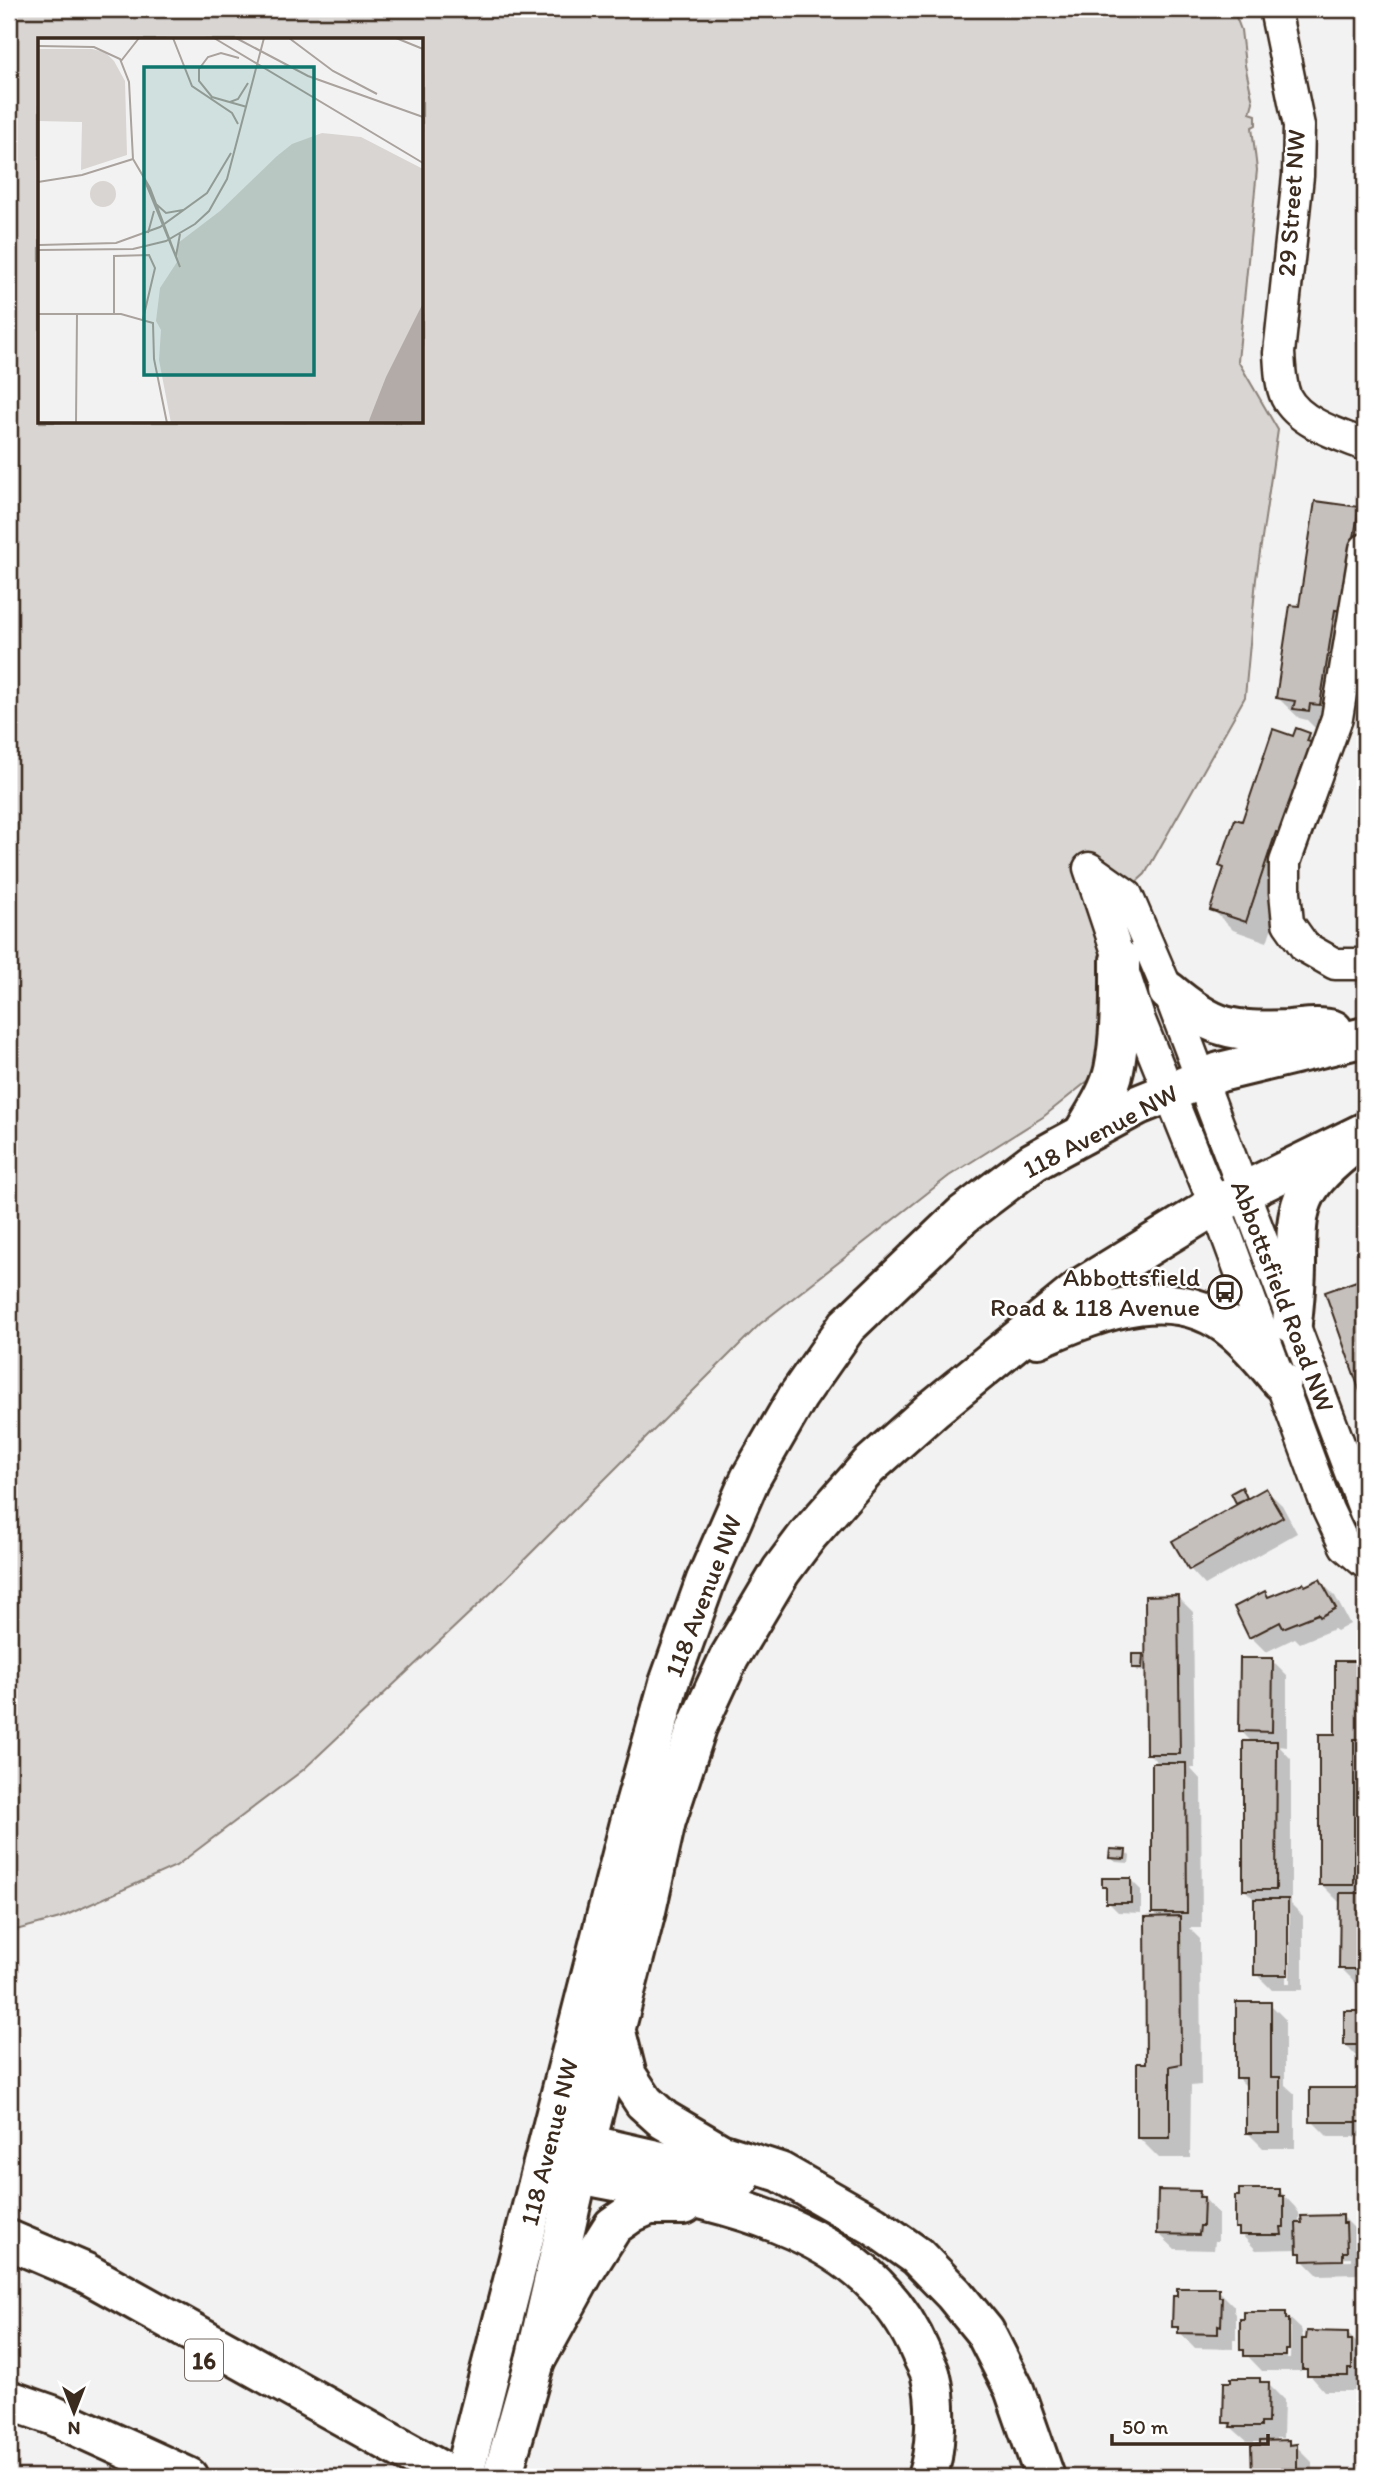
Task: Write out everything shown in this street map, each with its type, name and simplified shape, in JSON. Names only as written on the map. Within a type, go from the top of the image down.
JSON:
[{"type":"main road","points":[[1083,1134],[1107,1090],[1114,1071],[1120,960]]},
{"type":"main road","points":[[1168,991],[1201,1017],[1230,1029],[1247,1031],[1329,1028],[1361,1038]]},
{"type":"main road","name":"118 Avenue NW","points":[[502,2477],[535,2361],[564,2155],[632,1815],[669,1683],[706,1580],[750,1479],[798,1396],[847,1326],[963,1214],[1033,1162],[1138,1105],[1220,1072],[1361,1038]]},
{"type":"main road","points":[[1292,1323],[1295,1244],[1300,1204],[1321,1171],[1365,1133]]},
{"type":"main road","name":"118 Avenue NW","points":[[463,2477],[479,2414],[564,2155],[615,2028],[666,1821],[683,1767],[697,1727],[729,1658],[757,1608],[808,1535],[869,1466],[933,1409],[1085,1285],[1228,1198],[1365,1133]]},
{"type":"main road","points":[[1004,1353],[1069,1324],[1113,1310],[1146,1302],[1173,1303],[1196,1308],[1216,1317],[1237,1333],[1281,1381]]},
{"type":"main road","points":[[615,2028],[627,2076],[644,2102],[664,2120],[720,2153],[780,2172],[873,2225],[917,2256],[954,2294],[985,2332],[1014,2389],[1045,2477]]},
{"type":"main road","points":[[564,2155],[768,2218],[826,2245],[871,2278],[911,2329],[932,2377],[935,2424],[927,2477]]},
{"type":"main road","points":[[564,2155],[712,2172],[836,2205]]},
{"type":"main road","points":[[535,2361],[613,2226],[649,2205],[724,2205]]},
{"type":"main road","points":[[9,2241],[86,2273],[452,2477]]},
{"type":"main road","name":"16","points":[[9,2241],[400,2477]]},
{"type":"main road","points":[[9,2400],[52,2415],[188,2477]]},
{"type":"street","name":"29 Street NW","points":[[1275,9],[1298,126],[1298,177],[1279,353],[1286,398],[1304,417],[1319,427],[1365,445]]},
{"type":"street","points":[[1365,549],[1337,718],[1285,862],[1288,923],[1305,947],[1335,964],[1365,964]]},
{"type":"street","points":[[1089,868],[1127,895],[1168,991],[1185,1086],[1120,960],[1089,868]]},
{"type":"street","name":"Abbottsfield Road NW","points":[[1185,1086],[1228,1198],[1292,1323],[1365,1512]]},
{"type":"street","name":"Abbottsfield Road NW","points":[[1228,1198],[1225,1231],[1328,1510],[1345,1546],[1365,1563]]},
{"type":"shaded area","points":[[9,9],[1233,9],[1241,30],[1253,102],[1250,113],[1256,115],[1256,125],[1252,127],[1257,170],[1238,361],[1278,430],[1256,579],[1245,697],[1145,874],[1109,907],[1104,1068],[1043,1117],[949,1176],[760,1324],[495,1589],[303,1770],[176,1866],[60,1918],[9,1932]]},
{"type":"building","points":[[1315,501],[1359,507],[1342,611],[1335,610],[1320,705],[1310,704],[1309,711],[1293,709],[1295,701],[1276,698],[1290,605],[1299,606]]},
{"type":"building","points":[[1296,728],[1310,733],[1307,741],[1316,744],[1286,835],[1276,832],[1246,922],[1210,910],[1224,868],[1219,866],[1235,819],[1242,821],[1273,729],[1293,736]]},
{"type":"building","points":[[1365,1278],[1365,1406],[1325,1292]]},
{"type":"building","points":[[1242,1487],[1247,1498],[1236,1503],[1231,1493]]},
{"type":"building","points":[[1266,1488],[1283,1517],[1189,1570],[1172,1541]]},
{"type":"building","points":[[1320,1579],[1336,1608],[1320,1617],[1318,1614],[1283,1628],[1280,1622],[1249,1638],[1234,1607],[1265,1591],[1268,1597]]},
{"type":"building","points":[[1178,1595],[1180,1754],[1146,1754],[1145,1596]]},
{"type":"building","points":[[1132,1654],[1143,1654],[1142,1668],[1132,1668]]},
{"type":"building","points":[[1240,1658],[1273,1658],[1272,1732],[1239,1731]]},
{"type":"building","points":[[1335,1661],[1365,1661],[1365,1739],[1354,1739],[1354,1885],[1319,1885],[1319,1734],[1335,1734]]},
{"type":"building","points":[[1243,1741],[1277,1741],[1276,1890],[1243,1890]]},
{"type":"building","points":[[1152,1763],[1186,1763],[1187,1913],[1152,1913]]},
{"type":"building","points":[[1110,1849],[1126,1850],[1125,1859],[1109,1858]]},
{"type":"building","points":[[1102,1878],[1131,1878],[1131,1903],[1106,1903],[1106,1887],[1102,1887]]},
{"type":"building","points":[[1340,1893],[1365,1893],[1365,1969],[1339,1969]]},
{"type":"building","points":[[1254,1899],[1288,1899],[1288,1975],[1254,1975]]},
{"type":"building","points":[[1180,1916],[1181,2064],[1170,2066],[1170,2138],[1137,2138],[1137,2063],[1146,2063],[1145,1917]]},
{"type":"building","points":[[1236,2002],[1271,2002],[1271,2077],[1280,2077],[1280,2133],[1246,2133],[1246,2078],[1236,2078]]},
{"type":"building","points":[[1344,2011],[1365,2011],[1365,2045],[1344,2045]]},
{"type":"building","points":[[1310,2088],[1365,2088],[1365,2122],[1310,2122]]},
{"type":"building","points":[[1239,2189],[1280,2189],[1280,2196],[1284,2196],[1282,2235],[1239,2235],[1239,2228],[1235,2228],[1235,2196],[1239,2196]]},
{"type":"building","points":[[1363,2189],[1365,2235],[1362,2235],[1362,2227],[1358,2227],[1358,2196],[1363,2196]]},
{"type":"building","points":[[1158,2190],[1200,2191],[1199,2197],[1204,2197],[1203,2226],[1200,2226],[1199,2235],[1157,2234]]},
{"type":"building","points":[[1343,2215],[1343,2223],[1346,2223],[1347,2252],[1343,2252],[1343,2260],[1301,2261],[1301,2253],[1297,2253],[1296,2223],[1302,2223],[1301,2216]]},
{"type":"building","points":[[1177,2288],[1219,2288],[1219,2297],[1222,2297],[1221,2326],[1218,2325],[1218,2334],[1178,2333],[1178,2327],[1172,2327],[1173,2296],[1177,2296]]},
{"type":"building","points":[[1244,2312],[1286,2312],[1286,2319],[1289,2319],[1289,2350],[1286,2350],[1286,2356],[1244,2356],[1244,2350],[1240,2350],[1240,2319],[1244,2319]]},
{"type":"building","points":[[1307,2331],[1348,2332],[1348,2340],[1352,2340],[1352,2369],[1348,2369],[1348,2376],[1307,2376],[1307,2369],[1302,2369],[1302,2339],[1306,2339]]},
{"type":"building","points":[[1231,2378],[1260,2378],[1260,2382],[1269,2382],[1268,2423],[1261,2423],[1261,2427],[1230,2427],[1231,2423],[1223,2423],[1224,2382],[1231,2382]]},
{"type":"building","points":[[1289,2440],[1289,2445],[1297,2444],[1297,2477],[1252,2477],[1251,2445],[1260,2445],[1260,2441]]},
{"type":"place","name":"Abbottsfield Road & 118 Avenue","points":[[1225,1292]]}]
